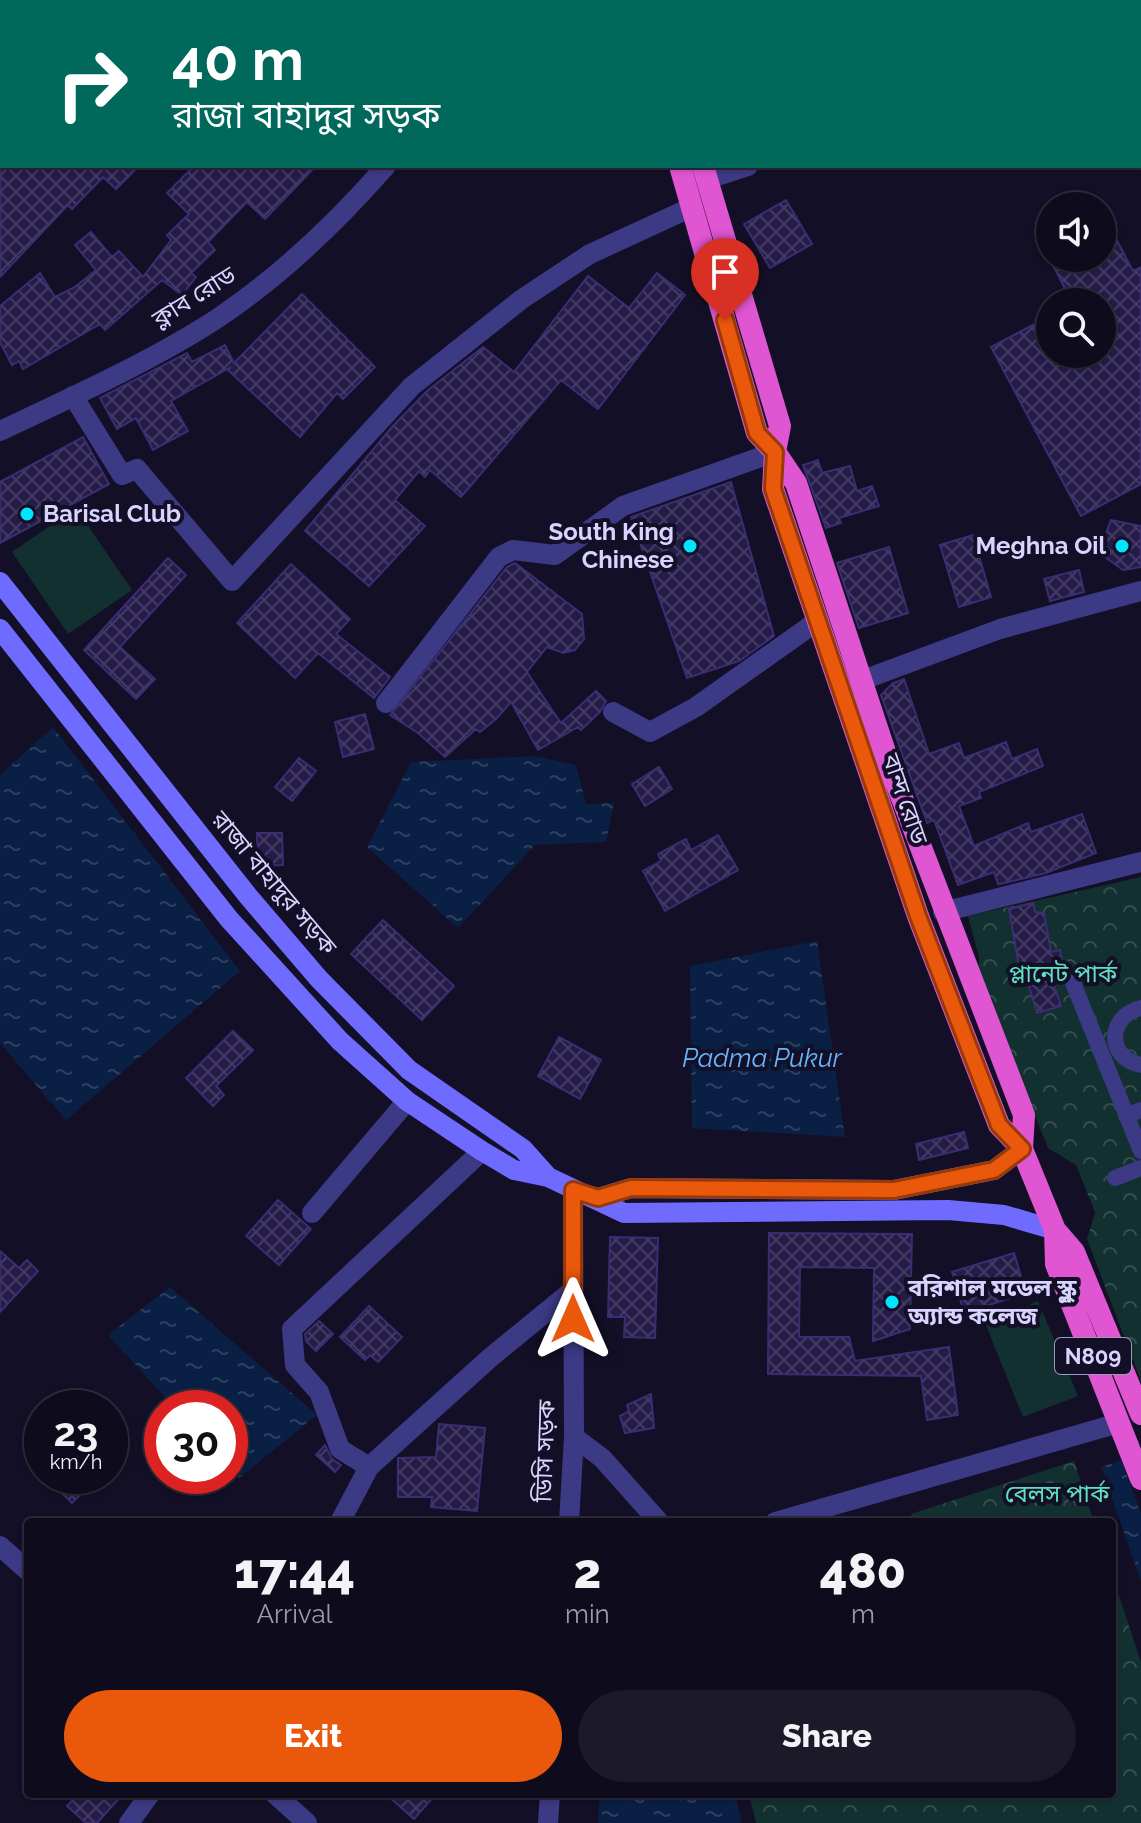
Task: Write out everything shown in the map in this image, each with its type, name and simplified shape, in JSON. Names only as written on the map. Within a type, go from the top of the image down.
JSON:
[{"type":"highway","name":"বান্দ রোড","points":[[681,168],[757,433],[775,452],[796,483],[860,681],[943,912],[1024,1115],[1022,1149]]},
{"type":"highway","name":"বান্দ রোড","points":[[705,172],[780,426],[773,489],[918,916],[999,1125],[1022,1149],[1055,1230],[1074,1252],[1141,1414]]},
{"type":"highway","name":"বান্দ রোড","points":[[1055,1230],[1056,1264],[1141,1479]]},
{"type":"main road","name":"রাজা বাহাদুর সড়ক","points":[[0,582],[248,896],[349,1012],[409,1070],[523,1149],[548,1177]]},
{"type":"main road","name":"রাজা বাহাদুর সড়ক","points":[[0,629],[229,919],[340,1041],[407,1101],[514,1170],[548,1177],[598,1198],[624,1213],[948,1210],[1004,1215],[1055,1230]]},
{"type":"main road","points":[[598,1198],[631,1188],[894,1190],[994,1170],[1022,1149]]},
{"type":"street","name":"ক্লাব রোড","points":[[0,431],[217,319],[282,270],[336,223],[384,168]]},
{"type":"street","points":[[705,172],[734,168]]},
{"type":"street","points":[[73,396],[122,475],[137,469],[232,581],[412,386],[522,299],[590,254],[692,207]]},
{"type":"street","points":[[386,703],[499,557],[513,550],[555,555],[623,506],[775,452]]},
{"type":"street","points":[[860,681],[1000,629],[1141,591]]},
{"type":"street","points":[[613,712],[650,732],[696,707],[816,622]]},
{"type":"street","points":[[943,912],[1141,862]]},
{"type":"street","points":[[1071,978],[1133,1113],[1141,1151]]},
{"type":"street","points":[[1141,1008],[1123,1016],[1114,1033],[1118,1051],[1132,1063],[1141,1065]]},
{"type":"street","points":[[312,1213],[407,1101]]},
{"type":"street","points":[[369,1467],[340,1449],[319,1392],[295,1365],[292,1329],[482,1151]]},
{"type":"street","points":[[1115,1178],[1141,1168]]},
{"type":"street","name":"ডিসি সড়ক","points":[[569,1518],[574,1437],[573,1190]]},
{"type":"street","points":[[342,1518],[369,1467],[491,1357],[573,1290]]},
{"type":"street","points":[[789,1518],[1119,1423]]},
{"type":"street","points":[[574,1437],[602,1458],[655,1518]]},
{"type":"street","points":[[0,1546],[24,1567]]},
{"type":"street","points":[[129,1823],[147,1798]]},
{"type":"street","points":[[279,1798],[307,1823]]},
{"type":"street","points":[[548,1823],[550,1798]]},
{"type":"green space","points":[[76,508],[132,590],[68,634],[12,552]]},
{"type":"green space","name":"প্লানেট পার্ক","points":[[1141,877],[1141,1381],[1087,1239],[1095,1213],[1093,1207],[1076,1165],[1048,1148],[979,975],[979,956],[968,916]]},
{"type":"green space","points":[[1038,1301],[1078,1396],[1023,1417],[985,1323]]},
{"type":"green space","name":"বেলস পার্ক","points":[[1074,1461],[1093,1518],[912,1518],[911,1514]]},
{"type":"green space","name":"বেলস পার্ক","points":[[1116,1587],[1141,1662],[1141,1823],[756,1823],[750,1798],[1116,1798]]},
{"type":"water","points":[[53,727],[240,971],[66,1120],[0,1043],[0,775]]},
{"type":"water","points":[[535,756],[576,765],[586,804],[614,803],[606,842],[535,845],[458,928],[367,847],[411,762]]},
{"type":"water","name":"Padma Pukur","points":[[817,941],[845,1137],[692,1128],[690,966]]},
{"type":"water","points":[[170,1287],[317,1415],[248,1471],[248,1390],[158,1390],[108,1335]]},
{"type":"water","points":[[1121,1460],[1141,1513],[1141,1581],[1101,1467]]},
{"type":"water","points":[[600,1798],[736,1798],[742,1823],[598,1823]]},
{"type":"building","points":[[0,168],[137,168],[116,189],[103,177],[72,209],[68,205],[0,277]]},
{"type":"building","points":[[192,168],[314,168],[265,219],[247,202],[208,242],[215,250],[191,273],[196,277],[182,295],[162,280],[105,330],[100,324],[23,369],[19,361],[12,365],[0,342],[0,306],[40,273],[55,297],[75,287],[96,270],[75,245],[91,232],[112,257],[119,251],[143,277],[171,240],[167,235],[189,214],[167,193]]},
{"type":"building","points":[[786,200],[812,244],[770,268],[744,224]]},
{"type":"building","points":[[1116,239],[1133,271],[1141,267],[1141,484],[1081,516],[991,347],[1036,323],[1036,368],[1116,368],[1116,288],[1065,288],[1056,272],[1116,272]]},
{"type":"building","points":[[657,273],[685,295],[598,409],[561,380],[461,497],[430,470],[425,477],[419,471],[395,500],[425,526],[369,586],[305,531],[392,427],[427,391],[483,347],[514,372],[588,276],[629,308]]},
{"type":"building","points":[[302,294],[375,367],[343,399],[337,393],[300,437],[228,370],[231,367],[171,401],[188,431],[153,450],[136,418],[117,429],[100,398],[187,353],[192,362],[225,345],[234,363]]},
{"type":"building","name":"Barisal Club","points":[[83,437],[109,484],[0,543],[0,482]]},
{"type":"building","points":[[818,460],[822,473],[850,466],[857,491],[872,486],[879,506],[839,518],[841,523],[826,528],[803,465]]},
{"type":"building","points":[[731,482],[774,636],[739,661],[687,678],[631,517]]},
{"type":"building","name":"Meghna Oil","points":[[1111,520],[1141,526],[1141,567],[1123,570],[1105,557],[1103,542]]},
{"type":"building","points":[[973,535],[991,597],[959,607],[940,545]]},
{"type":"building","points":[[889,547],[908,613],[859,628],[837,563]]},
{"type":"building","points":[[168,558],[186,575],[120,647],[155,679],[136,699],[84,650]]},
{"type":"building","points":[[515,563],[582,614],[584,639],[575,650],[563,653],[547,647],[527,672],[550,707],[561,723],[596,691],[606,701],[600,712],[581,730],[578,727],[538,750],[511,702],[496,719],[480,732],[476,729],[445,757],[418,733],[390,715],[507,567]]},
{"type":"building","points":[[291,564],[350,619],[336,634],[390,677],[374,698],[318,653],[295,678],[237,623]]},
{"type":"building","points":[[1079,570],[1084,592],[1050,601],[1044,579]]},
{"type":"building","points":[[904,679],[929,754],[959,743],[964,758],[1006,742],[1012,759],[1037,749],[1043,766],[979,792],[981,798],[959,806],[974,846],[1028,823],[1031,832],[1082,814],[1096,853],[1046,873],[1004,883],[998,884],[994,872],[958,885],[934,820],[927,823],[881,695],[893,683]]},
{"type":"building","points":[[365,714],[374,749],[343,757],[335,722]]},
{"type":"building","points":[[299,758],[316,771],[292,801],[275,787]]},
{"type":"building","points":[[659,767],[672,789],[645,806],[632,784]]},
{"type":"building","points":[[257,833],[282,833],[283,865],[258,866]]},
{"type":"building","points":[[718,835],[738,870],[665,911],[643,871],[661,861],[658,854],[686,839],[691,850]]},
{"type":"building","points":[[1033,903],[1035,912],[1044,913],[1051,952],[1060,950],[1064,970],[1060,976],[1052,978],[1061,1006],[1037,1013],[1028,983],[1022,984],[1009,909]]},
{"type":"building","points":[[383,920],[454,986],[422,1020],[351,954]]},
{"type":"building","points":[[233,1031],[253,1050],[216,1086],[224,1095],[213,1106],[186,1078]]},
{"type":"building","points":[[559,1037],[601,1060],[580,1099],[538,1076]]},
{"type":"building","points":[[964,1132],[968,1148],[919,1160],[916,1144]]},
{"type":"building","points":[[278,1200],[311,1229],[279,1265],[246,1236]]},
{"type":"building","name":"বরিশাল মডেল স্কুল অ্যান্ড কলেজ","points":[[769,1233],[912,1234],[910,1329],[873,1341],[874,1268],[800,1267],[799,1337],[849,1337],[855,1361],[949,1347],[958,1415],[927,1420],[921,1376],[768,1374]]},
{"type":"building","points":[[610,1237],[658,1238],[655,1338],[624,1337],[625,1317],[608,1317]]},
{"type":"building","points":[[0,1251],[19,1268],[27,1260],[38,1271],[0,1312]]},
{"type":"building","points":[[1014,1253],[1026,1293],[964,1313],[952,1272]]},
{"type":"building","points":[[369,1306],[402,1337],[378,1362],[370,1355],[365,1360],[340,1337]]},
{"type":"building","points":[[319,1321],[333,1334],[316,1351],[306,1341],[305,1334]]},
{"type":"building","points":[[651,1394],[654,1428],[625,1433],[620,1416],[629,1411],[627,1405]]},
{"type":"building","points":[[439,1424],[485,1428],[477,1511],[431,1507],[432,1497],[398,1497],[398,1458],[436,1457]]},
{"type":"building","points":[[325,1445],[332,1459],[341,1465],[335,1472],[316,1455]]},
{"type":"building","points":[[63,1494],[81,1494],[72,1503]]},
{"type":"building","points":[[74,1798],[119,1798],[97,1823],[86,1823],[67,1806]]},
{"type":"building","points":[[390,1798],[432,1798],[414,1819]]},
{"type":"place","name":"Barisal Club","points":[[27,514]]},
{"type":"place","name":"South King Chinese","points":[[690,546]]},
{"type":"place","name":"Meghna Oil","points":[[1122,546]]},
{"type":"place","name":"বরিশাল মডেল স্কুল অ্যান্ড কলেজ","points":[[892,1302]]},
{"type":"route","points":[[573,1319],[573,1190],[598,1198],[631,1188],[894,1190],[994,1170],[1022,1149],[999,1125],[918,916],[773,489],[775,452],[757,433],[725,320]]}]
